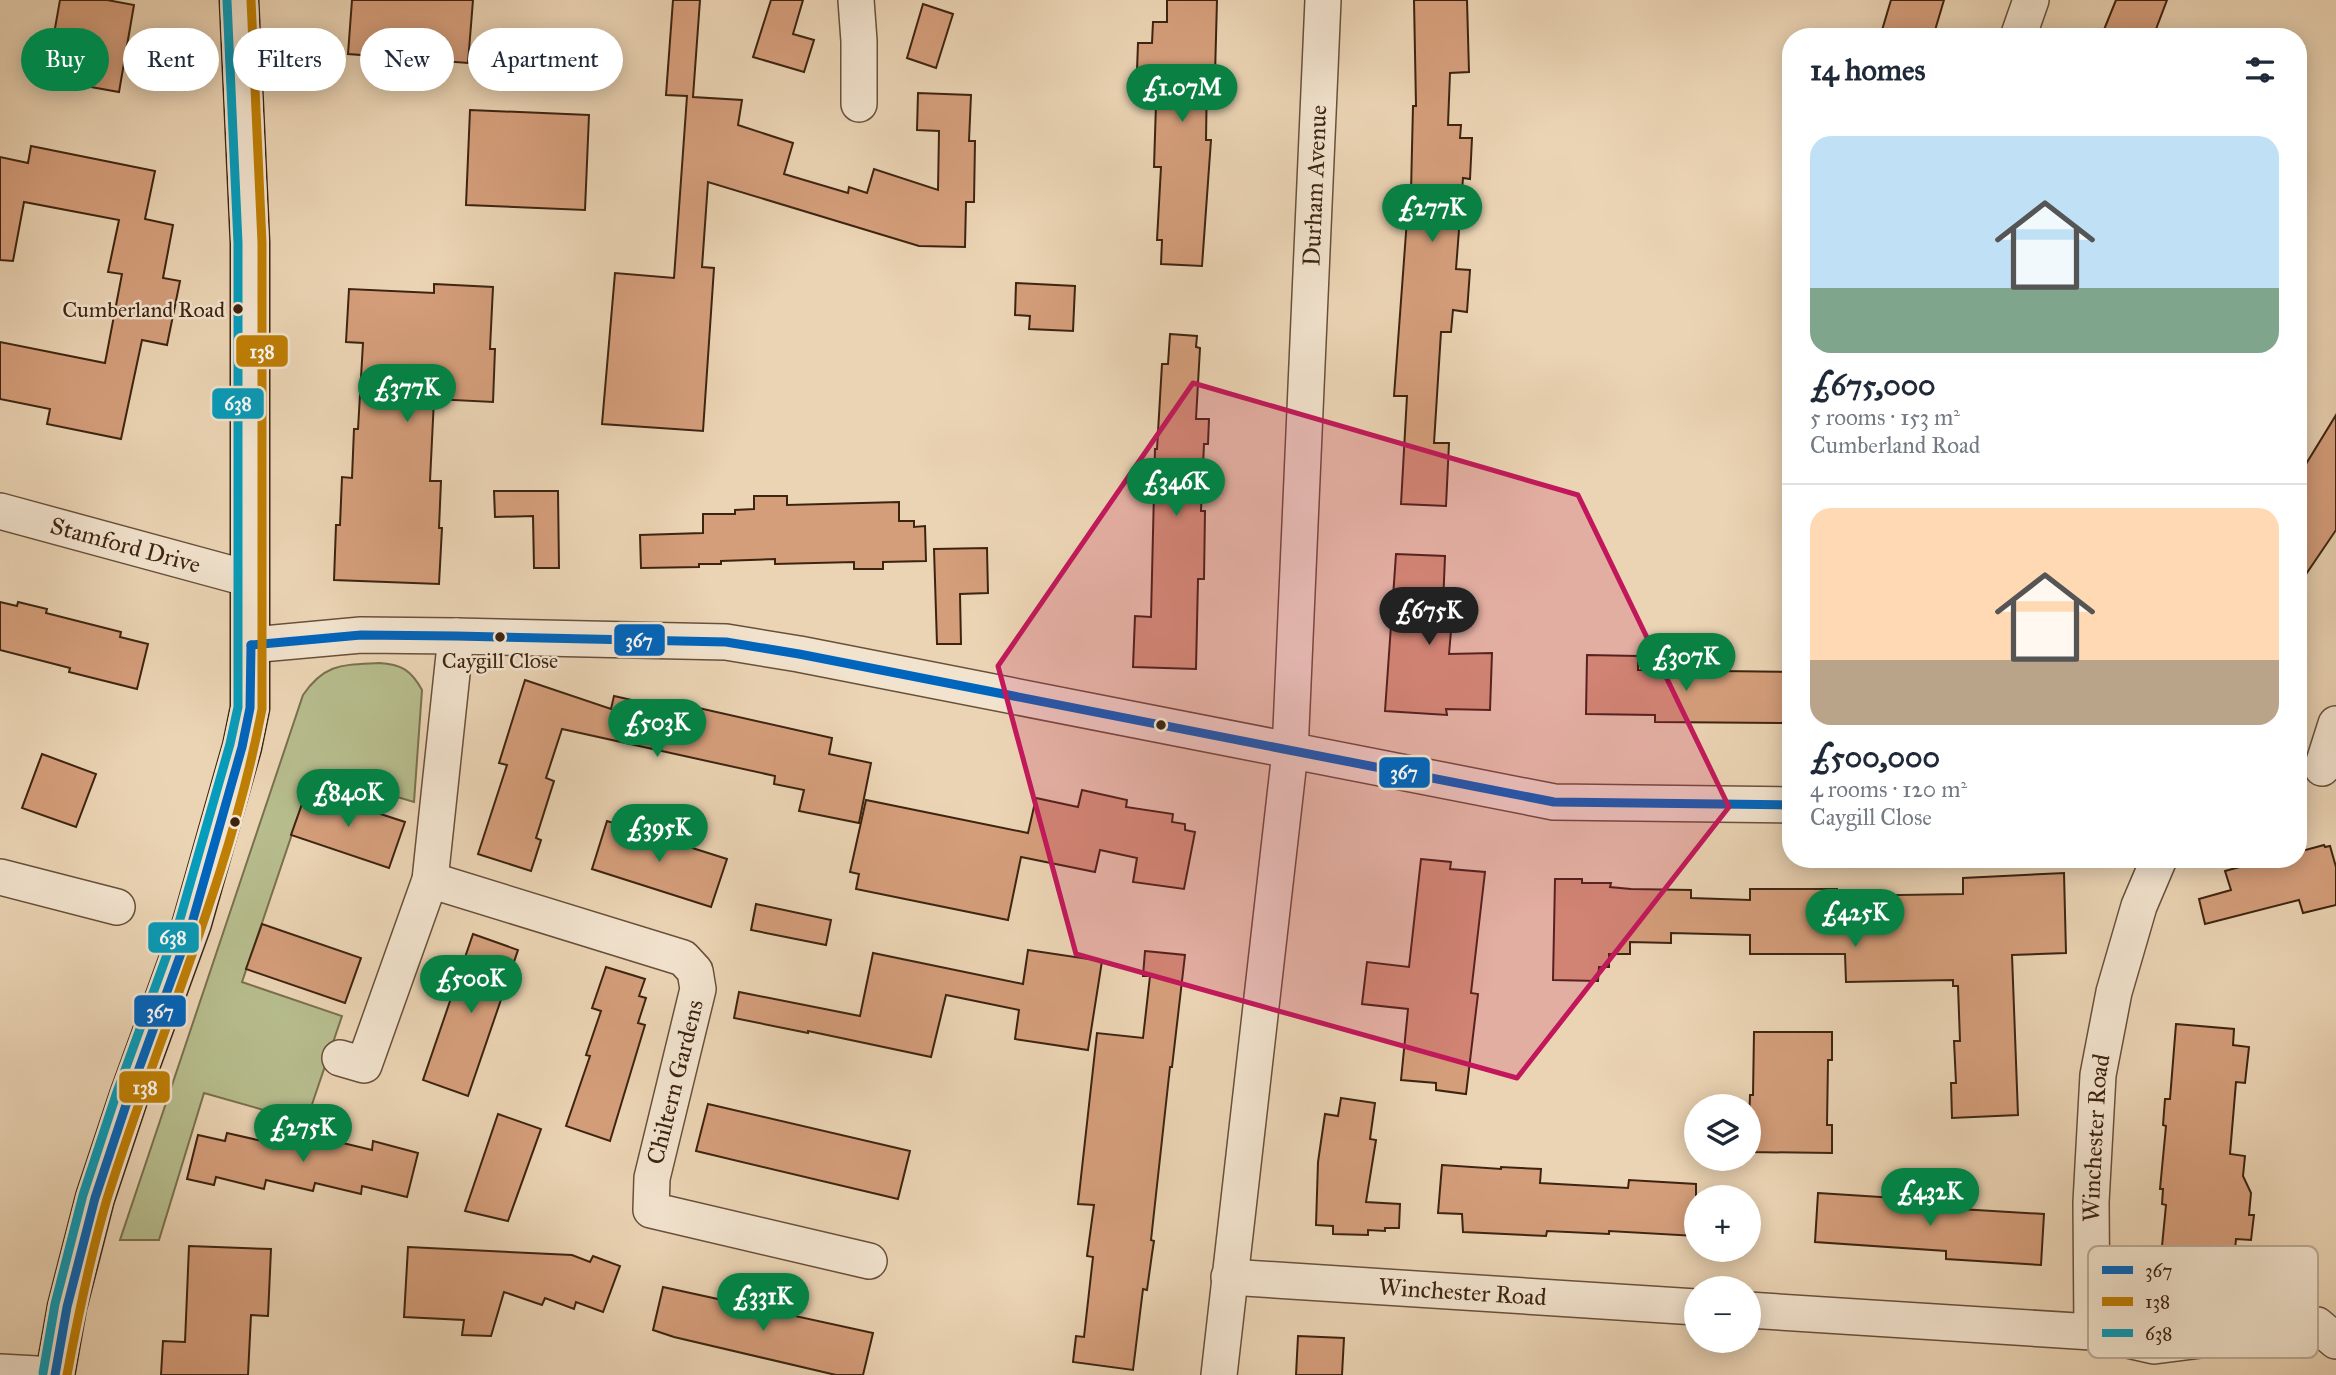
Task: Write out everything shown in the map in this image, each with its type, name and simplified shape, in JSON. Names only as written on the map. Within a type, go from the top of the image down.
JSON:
[{"type":"main road","points":[[55,1375],[67,1307],[95,1198],[192,923],[242,747],[250,708],[250,243],[239,0]]},
{"type":"street","points":[[856,0],[859,104]]},
{"type":"street","name":"Durham Avenue","points":[[1219,1375],[1290,752],[1322,0]]},
{"type":"street","points":[[2021,28],[2031,0]]},
{"type":"street","name":"Stamford Drive","points":[[0,511],[250,579]]},
{"type":"street","points":[[251,645],[361,635],[726,642],[1554,802],[1782,805]]},
{"type":"street","points":[[340,1058],[364,1065],[430,880],[456,636]]},
{"type":"street","points":[[2319,769],[2336,724]]},
{"type":"street","name":"Winchester Road","points":[[2091,1246],[2098,1074],[2114,992],[2139,906],[2155,868]]},
{"type":"street","points":[[0,877],[117,907]]},
{"type":"street","name":"Chiltern Gardens","points":[[430,880],[683,958],[695,971],[698,989],[652,1178],[651,1210],[869,1261]]},
{"type":"street","name":"Winchester Road","points":[[1229,1277],[1684,1306]]},
{"type":"street","points":[[1761,1311],[2088,1332]]},
{"type":"street","points":[[2318,1326],[2336,1341]]},
{"type":"street","points":[[0,1372],[55,1375]]},
{"type":"highlighted area","points":[[1193,383],[1578,495],[1729,807],[1517,1078],[1076,954],[998,666]]},
{"type":"green space","points":[[379,663],[405,669],[422,690],[414,802],[313,772],[242,982],[342,1016],[306,1122],[204,1093],[159,1240],[120,1240],[303,695],[327,671],[345,666]]},
{"type":"building","points":[[60,0],[107,0],[134,5],[130,28],[123,28],[123,69],[119,92],[109,90],[109,28],[55,28]]},
{"type":"building","points":[[352,0],[473,0],[471,28],[468,28],[468,63],[454,62],[454,28],[360,28],[360,55],[348,54]]},
{"type":"building","points":[[673,0],[700,0],[693,97],[742,100],[738,125],[793,143],[784,174],[848,193],[849,187],[867,193],[874,169],[938,190],[939,131],[917,130],[918,93],[971,95],[969,141],[975,141],[974,202],[966,202],[965,247],[919,246],[708,182],[702,267],[714,268],[703,431],[602,424],[615,273],[674,278],[687,96],[666,95]]},
{"type":"building","points":[[771,0],[803,0],[793,34],[814,40],[804,72],[753,57]]},
{"type":"building","points":[[1167,0],[1217,0],[1215,75],[1207,75],[1206,140],[1211,140],[1202,266],[1161,264],[1162,240],[1157,240],[1161,167],[1154,167],[1157,72],[1137,71],[1138,43],[1152,43],[1153,22],[1167,22]]},
{"type":"building","points":[[1414,0],[1467,0],[1469,72],[1450,73],[1448,125],[1461,125],[1460,138],[1472,138],[1470,179],[1463,178],[1456,269],[1470,270],[1467,312],[1453,310],[1451,332],[1441,332],[1434,443],[1449,443],[1446,506],[1401,504],[1407,396],[1394,396],[1411,192],[1413,106],[1416,106]]},
{"type":"building","points":[[1891,0],[1944,0],[1936,28],[1883,28]]},
{"type":"building","points":[[2116,0],[2167,0],[2156,28],[2105,28]]},
{"type":"building","points":[[923,4],[953,14],[936,68],[907,58]]},
{"type":"building","points":[[470,110],[589,115],[585,210],[466,205]]},
{"type":"building","points":[[31,146],[155,171],[145,219],[173,225],[163,278],[180,281],[167,345],[142,340],[121,439],[47,424],[50,409],[0,399],[0,342],[105,363],[122,274],[108,272],[119,220],[24,202],[13,261],[0,260],[0,157],[28,163]]},
{"type":"building","points":[[1016,283],[1075,286],[1073,331],[1029,329],[1030,316],[1015,315]]},
{"type":"building","points":[[434,284],[493,287],[490,349],[495,349],[493,402],[434,399],[430,481],[441,481],[439,584],[334,580],[336,525],[340,525],[342,477],[352,478],[354,429],[358,429],[363,343],[346,342],[349,289],[434,293]]},
{"type":"building","points":[[1170,334],[1197,336],[1196,347],[1200,348],[1196,419],[1209,419],[1208,444],[1204,444],[1201,511],[1205,511],[1204,579],[1198,579],[1196,669],[1133,667],[1135,616],[1151,617],[1155,449],[1162,364],[1168,364]]},
{"type":"building","points":[[2336,415],[2336,530],[2307,573],[2307,462]]},
{"type":"building","points":[[494,491],[558,491],[559,568],[534,568],[533,516],[495,517]]},
{"type":"building","points":[[754,496],[787,496],[787,505],[899,502],[899,521],[914,521],[914,527],[925,526],[926,561],[883,562],[883,569],[854,569],[854,562],[775,564],[775,559],[721,561],[721,564],[699,564],[699,567],[641,568],[640,535],[703,533],[703,514],[735,514],[735,510],[754,509]]},
{"type":"building","points":[[987,548],[988,593],[960,594],[961,644],[937,644],[934,549]]},
{"type":"building","points":[[1396,554],[1445,556],[1442,630],[1451,631],[1449,654],[1492,653],[1490,710],[1446,709],[1447,715],[1385,711]]},
{"type":"building","points":[[0,602],[17,606],[18,602],[47,609],[46,613],[121,632],[120,637],[148,644],[137,689],[69,672],[70,668],[0,650]]},
{"type":"building","points":[[1587,655],[1638,656],[1638,670],[1782,672],[1782,723],[1655,722],[1655,715],[1586,714]]},
{"type":"building","points":[[525,680],[611,709],[614,696],[680,711],[681,704],[832,738],[829,754],[871,763],[859,823],[799,811],[804,790],[774,784],[775,776],[562,729],[546,778],[554,781],[536,838],[541,840],[531,871],[478,854],[507,765],[499,763]]},
{"type":"building","points":[[42,754],[96,774],[76,827],[22,808]]},
{"type":"building","points":[[307,790],[405,822],[389,868],[291,835]]},
{"type":"building","points":[[1082,790],[1127,800],[1126,807],[1173,814],[1172,822],[1185,824],[1185,830],[1195,832],[1184,889],[1133,882],[1137,858],[1100,850],[1095,872],[1021,857],[1008,920],[856,889],[859,874],[850,872],[866,800],[1028,833],[1036,798],[1078,807]]},
{"type":"building","points":[[607,821],[727,859],[711,907],[592,869]]},
{"type":"building","points":[[2330,846],[2336,867],[2336,905],[2303,913],[2299,900],[2205,924],[2199,899],[2231,890],[2225,871],[2236,868],[2307,868],[2307,850]]},
{"type":"building","points":[[1421,859],[1451,862],[1450,869],[1485,872],[1471,993],[1478,994],[1466,1094],[1436,1090],[1436,1083],[1401,1080],[1408,1009],[1362,1004],[1367,962],[1409,967]]},
{"type":"building","points":[[2064,873],[2066,953],[2012,955],[2018,1115],[1952,1118],[1951,1083],[1956,1083],[1954,1041],[1960,1041],[1958,986],[1953,986],[1953,980],[1846,982],[1845,954],[1750,954],[1750,935],[1671,933],[1671,943],[1630,942],[1630,954],[1609,954],[1609,967],[1599,967],[1598,981],[1553,980],[1555,879],[1582,879],[1582,883],[1611,883],[1610,887],[1631,889],[1691,890],[1691,898],[1750,900],[1750,889],[1837,889],[1837,896],[1963,894],[1963,878]]},
{"type":"building","points":[[756,904],[831,920],[826,945],[751,930]]},
{"type":"building","points":[[262,924],[361,958],[345,1003],[246,969]]},
{"type":"building","points":[[473,934],[518,950],[468,1096],[423,1080]]},
{"type":"building","points":[[1028,950],[1102,961],[1088,1050],[1015,1039],[1019,1010],[946,995],[931,1057],[734,1018],[739,992],[860,1016],[873,953],[1023,984]]},
{"type":"building","points":[[1145,951],[1185,955],[1151,1240],[1154,1241],[1147,1290],[1143,1289],[1133,1370],[1073,1362],[1076,1336],[1084,1337],[1093,1257],[1087,1256],[1094,1205],[1078,1204],[1097,1033],[1143,1038],[1150,976],[1143,976]]},
{"type":"building","points":[[606,967],[645,979],[639,996],[646,998],[638,1023],[645,1025],[610,1141],[566,1126],[590,1056],[586,1055],[601,1011],[592,1008]]},
{"type":"building","points":[[2176,1024],[2234,1029],[2233,1045],[2249,1047],[2245,1083],[2236,1082],[2230,1154],[2245,1156],[2243,1176],[2251,1193],[2249,1215],[2254,1215],[2251,1240],[2236,1239],[2235,1246],[2162,1246],[2166,1205],[2162,1204],[2163,1189],[2160,1189],[2166,1126],[2163,1125],[2165,1099],[2170,1099]]},
{"type":"building","points":[[1754,1032],[1832,1032],[1832,1060],[1828,1060],[1827,1125],[1832,1125],[1832,1153],[1761,1152],[1761,1094],[1753,1094]]},
{"type":"building","points":[[1341,1098],[1375,1103],[1370,1139],[1376,1140],[1366,1202],[1400,1204],[1399,1228],[1368,1230],[1368,1235],[1333,1234],[1333,1226],[1316,1225],[1318,1162],[1325,1114],[1338,1116]]},
{"type":"building","points":[[708,1104],[910,1151],[898,1199],[696,1151]]},
{"type":"building","points":[[498,1114],[541,1129],[508,1221],[465,1211]]},
{"type":"building","points":[[227,1133],[275,1144],[277,1135],[324,1147],[326,1139],[372,1150],[373,1141],[418,1153],[407,1197],[362,1186],[361,1194],[315,1183],[313,1191],[266,1180],[264,1189],[216,1177],[214,1185],[187,1179],[198,1135],[225,1141]]},
{"type":"building","points":[[1442,1165],[1541,1169],[1540,1183],[1628,1188],[1629,1180],[1696,1184],[1684,1185],[1684,1235],[1609,1231],[1609,1234],[1547,1231],[1546,1236],[1463,1232],[1462,1214],[1438,1213]]},
{"type":"building","points":[[1818,1193],[1927,1200],[1927,1207],[2044,1214],[2041,1265],[1946,1259],[1946,1251],[1815,1242]]},
{"type":"building","points":[[189,1246],[271,1249],[268,1316],[251,1315],[248,1375],[161,1375],[163,1341],[185,1342]]},
{"type":"building","points":[[408,1247],[572,1255],[590,1262],[593,1256],[620,1266],[603,1312],[576,1302],[574,1309],[545,1298],[542,1305],[504,1292],[491,1336],[462,1335],[464,1320],[404,1317]]},
{"type":"building","points":[[663,1287],[873,1333],[863,1375],[836,1375],[653,1330]]},
{"type":"building","points":[[1298,1336],[1344,1338],[1342,1375],[1296,1375]]},
{"type":"transit line","name":"138","points":[[67,1375],[107,1199],[212,895],[248,772],[262,709],[262,243],[251,0]]},
{"type":"transit line","name":"638","points":[[43,1373],[55,1304],[83,1195],[180,919],[238,707],[238,243],[227,1]]},
{"type":"transit line","name":"367","points":[[251,645],[361,635],[726,642],[1554,802],[1782,805]]},
{"type":"transit line","name":"367","points":[[55,1375],[67,1307],[95,1198],[192,923],[242,747],[250,708],[251,645]]},
{"type":"place","name":"Cumberland Road","points":[[238,309]]},
{"type":"place","name":"Caygill Close","points":[[500,637]]}]
